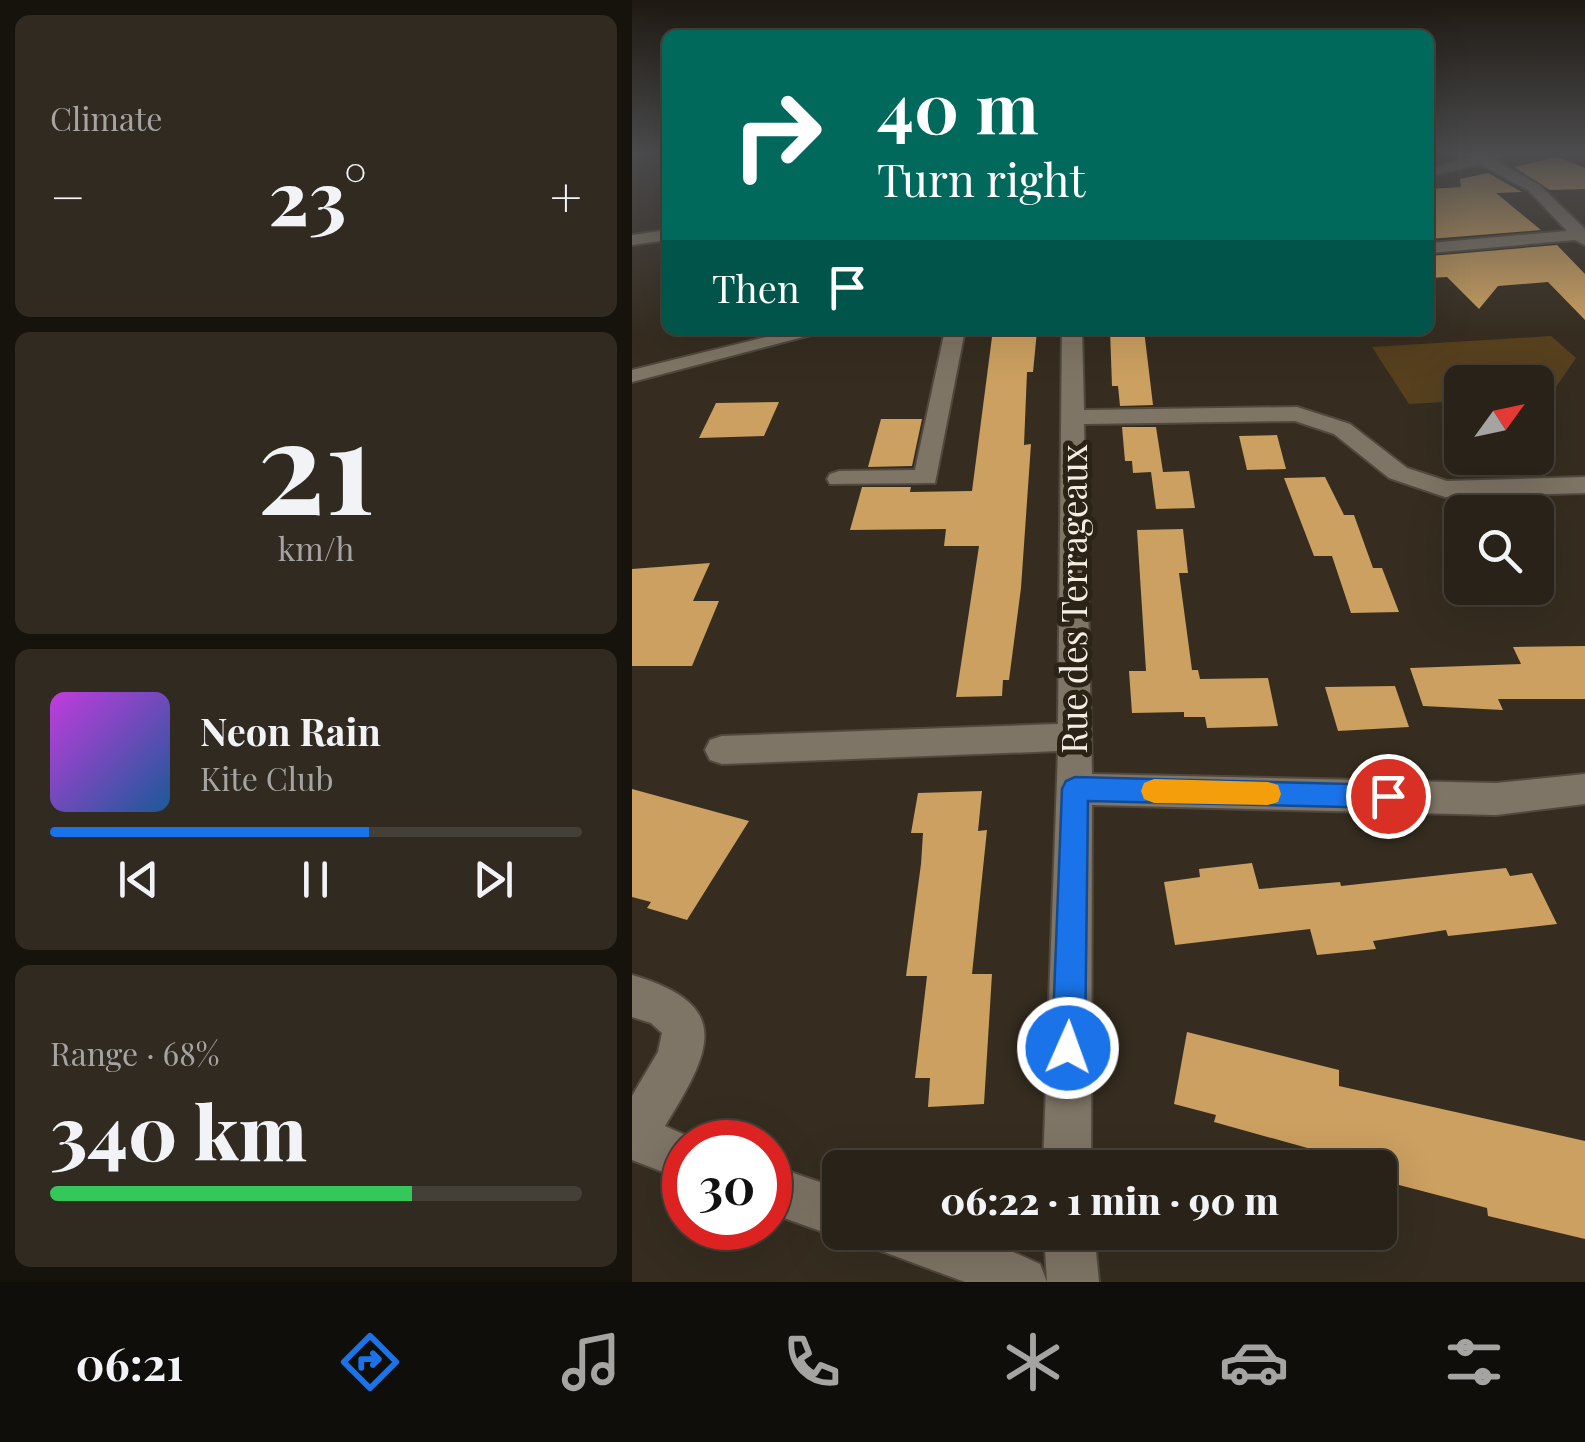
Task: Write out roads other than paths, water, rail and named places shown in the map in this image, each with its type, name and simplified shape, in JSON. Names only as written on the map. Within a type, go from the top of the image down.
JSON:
[{"type":"street","points":[[1560,214],[1583,236]]},
{"type":"street","points":[[632,240],[662,236]]},
{"type":"street","points":[[1434,248],[1583,236]]},
{"type":"street","points":[[632,376],[800,335]]},
{"type":"street","points":[[839,480],[926,478],[954,335]]},
{"type":"street","name":"Rue des Terrageaux","points":[[1067,1150],[1075,789],[1072,335]]},
{"type":"street","points":[[1074,417],[1297,414],[1342,429],[1398,473],[1432,486],[1471,490],[1584,485]]},
{"type":"street","points":[[722,750],[1075,738]]},
{"type":"street","points":[[1075,789],[1496,799],[1584,790]]},
{"type":"street","points":[[632,996],[670,1010],[682,1022],[685,1036],[679,1058],[632,1137],[662,1149]]},
{"type":"street","points":[[792,1197],[822,1208]]},
{"type":"street","points":[[945,1250],[1022,1282]]},
{"type":"street","points":[[1069,1250],[1072,1282]]}]
